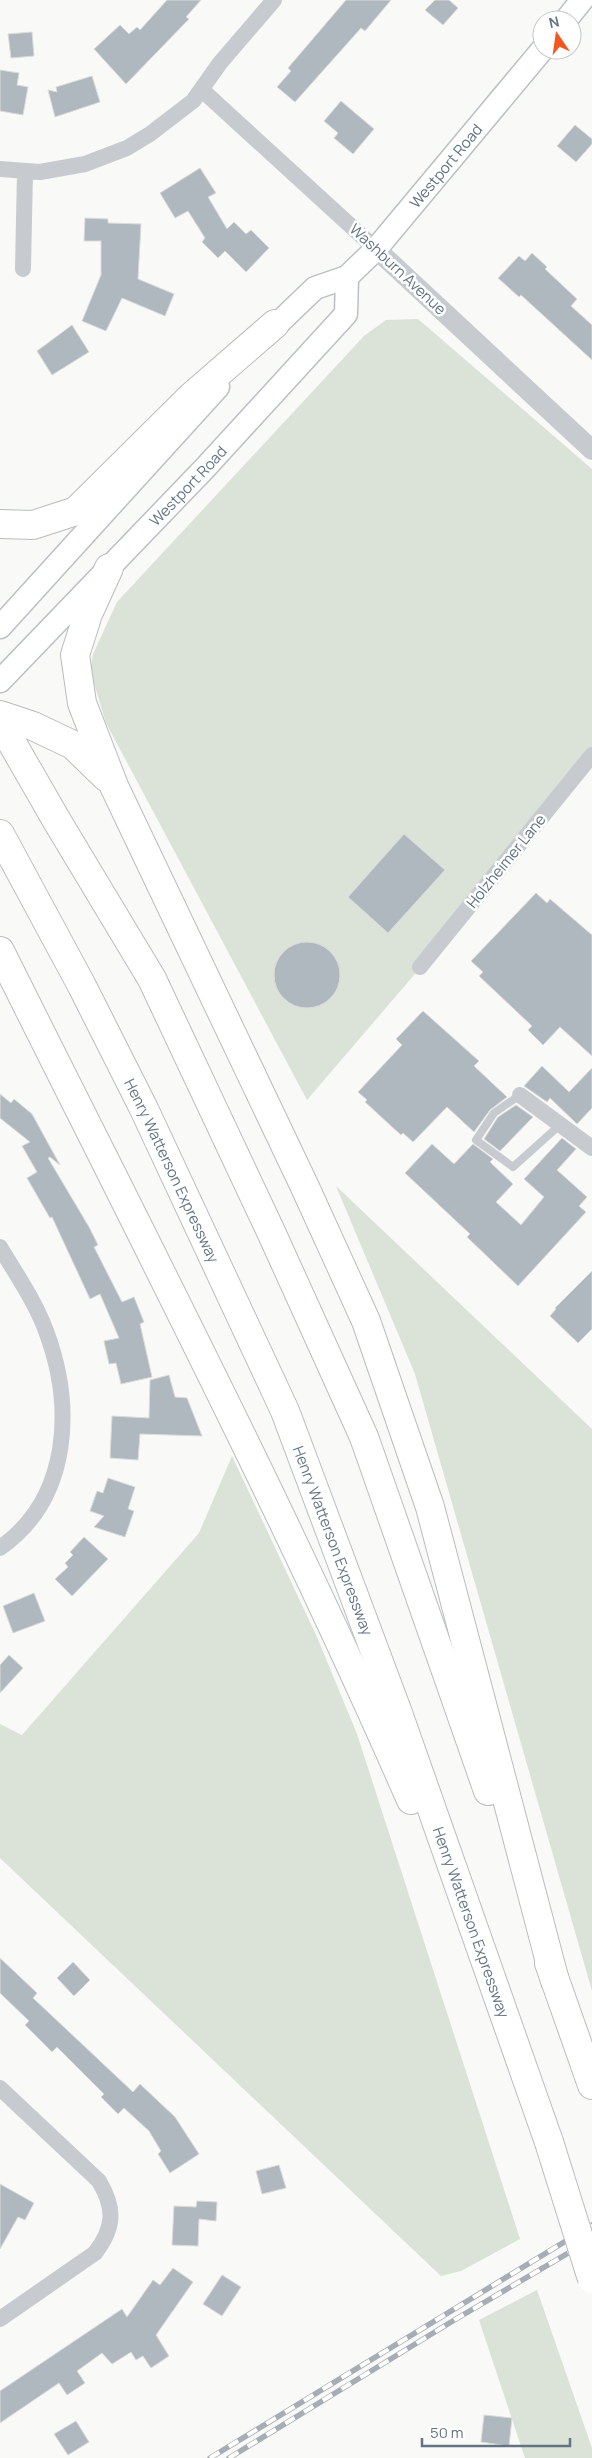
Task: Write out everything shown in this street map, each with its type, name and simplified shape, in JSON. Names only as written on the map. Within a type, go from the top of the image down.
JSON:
[{"type":"highway","points":[[0,524],[33,525],[76,512],[192,396],[275,324]]},
{"type":"highway","points":[[109,568],[88,614],[75,655],[82,703],[114,786],[304,1185],[366,1322],[430,1507],[555,1981]]},
{"type":"highway","points":[[0,714],[33,726],[74,745],[114,786]]},
{"type":"highway","points":[[0,722],[152,979],[364,1437],[592,2085]]},
{"type":"highway","name":"Henry Watterson Expressway","points":[[0,834],[144,1109],[285,1411],[398,1713],[549,2142],[592,2279]]},
{"type":"highway","points":[[0,951],[271,1495],[357,1676],[500,2005]]},
{"type":"main road","points":[[574,10],[582,0]]},
{"type":"main road","name":"Westport Road","points":[[0,627],[275,324],[315,288],[347,277],[376,249],[534,60]]},
{"type":"main road","name":"Westport Road","points":[[0,681],[205,468],[346,314],[347,277]]},
{"type":"street","points":[[0,169],[40,172],[85,164],[127,148],[150,134],[202,90],[220,63],[274,0]]},
{"type":"street","name":"Washburn Avenue","points":[[202,90],[592,450]]},
{"type":"street","points":[[23,269],[25,172]]},
{"type":"street","name":"Holzheimer Lane","points":[[420,967],[592,755]]},
{"type":"street","points":[[520,1094],[592,1148]]},
{"type":"street","points":[[0,1247],[46,1330],[56,1365],[61,1394],[62,1434],[56,1469],[46,1498],[32,1520],[14,1538],[0,1548]]},
{"type":"street","points":[[0,2088],[99,2181],[108,2195],[112,2214],[110,2226],[103,2243],[95,2253],[0,2319]]},
{"type":"lane","points":[[520,1094],[494,1113],[476,1140],[513,1167],[561,1124]]},
{"type":"shaded area","points":[[418,319],[592,469],[592,767],[307,1100],[106,723],[90,670],[93,654],[117,602],[364,336],[386,320]]},
{"type":"shaded area","points":[[336,1186],[592,1429],[592,1991],[415,1374]]},
{"type":"shaded area","points":[[232,1456],[317,1637],[357,1734],[520,2239],[461,2271],[441,2276],[0,1858],[0,1724],[22,1735],[199,1533]]},
{"type":"shaded area","points":[[537,2290],[592,2448],[592,2458],[525,2458],[479,2320]]},
{"type":"building","points":[[167,0],[201,0],[186,17],[189,19],[126,84],[94,49],[120,25],[129,34],[137,27],[140,30]]},
{"type":"building","points":[[346,0],[391,0],[365,31],[361,28],[295,102],[277,87],[291,71],[288,68]]},
{"type":"building","points":[[435,0],[449,0],[458,8],[443,25],[425,10]]},
{"type":"building","points":[[32,32],[34,56],[11,58],[8,34]]},
{"type":"building","points":[[0,70],[19,73],[17,85],[28,87],[23,115],[0,111]]},
{"type":"building","points":[[92,76],[100,102],[55,117],[48,90],[57,92],[56,87]]},
{"type":"building","points":[[341,101],[374,129],[353,154],[334,138],[338,133],[324,121]]},
{"type":"building","points":[[575,125],[592,139],[592,144],[576,162],[557,146]]},
{"type":"building","points":[[200,168],[216,193],[208,197],[227,229],[234,222],[246,234],[251,230],[269,248],[246,272],[225,251],[218,258],[202,242],[205,238],[188,211],[175,218],[160,193]]},
{"type":"building","points":[[85,218],[108,219],[108,223],[141,224],[138,279],[174,294],[165,316],[122,298],[106,331],[82,321],[101,275],[101,241],[84,241]]},
{"type":"building","points":[[532,253],[547,267],[545,269],[577,299],[571,306],[592,325],[592,360],[521,295],[519,297],[498,278],[519,256],[525,261]]},
{"type":"building","points":[[72,325],[89,352],[52,375],[37,351]]},
{"type":"building","points":[[404,834],[445,870],[388,933],[348,897]]},
{"type":"building","points":[[536,893],[547,903],[550,899],[592,935],[592,1056],[560,1027],[543,1045],[528,1030],[532,1026],[479,976],[483,972],[471,961]]},
{"type":"building","points":[[307,942],[320,945],[330,952],[337,962],[340,975],[337,988],[330,998],[320,1005],[307,1008],[294,1005],[284,998],[277,988],[274,975],[277,962],[284,952],[294,945]]},
{"type":"building","points":[[423,1011],[479,1061],[474,1066],[507,1097],[490,1110],[474,1132],[447,1107],[413,1142],[403,1133],[401,1135],[365,1102],[367,1100],[358,1092],[402,1045],[396,1039]]},
{"type":"building","points":[[542,1066],[569,1092],[592,1068],[592,1108],[577,1124],[550,1098],[547,1102],[524,1086]]},
{"type":"building","points":[[0,1094],[11,1103],[14,1099],[32,1114],[60,1165],[50,1157],[48,1158],[89,1227],[98,1245],[94,1247],[122,1302],[134,1297],[144,1322],[140,1324],[152,1377],[121,1384],[116,1363],[109,1364],[104,1341],[119,1338],[100,1294],[90,1299],[52,1217],[50,1218],[27,1178],[37,1172],[22,1146],[30,1142],[0,1118]]},
{"type":"building","points":[[516,1105],[533,1117],[500,1151],[484,1139],[498,1117]]},
{"type":"building","points":[[562,1138],[576,1149],[557,1170],[587,1197],[579,1206],[586,1212],[518,1286],[467,1237],[470,1234],[405,1173],[432,1144],[454,1164],[473,1144],[493,1159],[490,1162],[513,1184],[496,1202],[521,1225],[544,1197],[524,1179]]},
{"type":"building","points":[[592,1271],[592,1329],[578,1343],[550,1316],[555,1308]]},
{"type":"building","points":[[169,1375],[175,1397],[187,1398],[202,1436],[140,1434],[138,1460],[110,1458],[112,1416],[149,1418],[150,1380]]},
{"type":"building","points":[[108,1478],[135,1487],[128,1509],[134,1511],[125,1537],[94,1527],[104,1516],[90,1511],[97,1491],[103,1493]]},
{"type":"building","points":[[84,1537],[108,1559],[72,1596],[55,1579],[68,1567],[65,1563],[73,1555],[70,1552]]},
{"type":"building","points":[[34,1593],[45,1621],[13,1633],[3,1606]]},
{"type":"building","points":[[9,1655],[23,1668],[0,1693],[0,1665]]},
{"type":"building","points":[[0,1958],[37,1993],[33,1998],[133,2092],[140,2084],[175,2117],[199,2154],[170,2173],[158,2154],[161,2151],[149,2131],[124,2108],[118,2114],[101,2097],[104,2094],[57,2047],[52,2052],[25,2025],[29,2021],[0,1993]]},
{"type":"building","points":[[73,1962],[90,1980],[74,1996],[57,1978]]},
{"type":"building","points":[[279,2165],[286,2188],[262,2194],[256,2171]]},
{"type":"building","points":[[0,2184],[34,2203],[25,2220],[18,2217],[0,2249]]},
{"type":"building","points":[[197,2201],[217,2202],[216,2221],[199,2219],[198,2246],[172,2245],[174,2206],[196,2207]]},
{"type":"building","points":[[173,2268],[193,2282],[156,2335],[169,2356],[151,2368],[143,2356],[136,2360],[131,2352],[112,2364],[102,2353],[77,2371],[85,2383],[67,2395],[59,2383],[0,2423],[0,2391],[122,2309],[127,2317],[153,2280],[160,2285]]},
{"type":"building","points":[[222,2275],[241,2287],[222,2316],[203,2304]]},
{"type":"building","points":[[484,2415],[512,2418],[509,2446],[481,2442]]},
{"type":"building","points":[[76,2421],[89,2442],[68,2455],[54,2434]]},
{"type":"railway","points":[[210,2458],[592,2225]]},
{"type":"railway","points":[[229,2458],[456,2319],[592,2239]]}]
